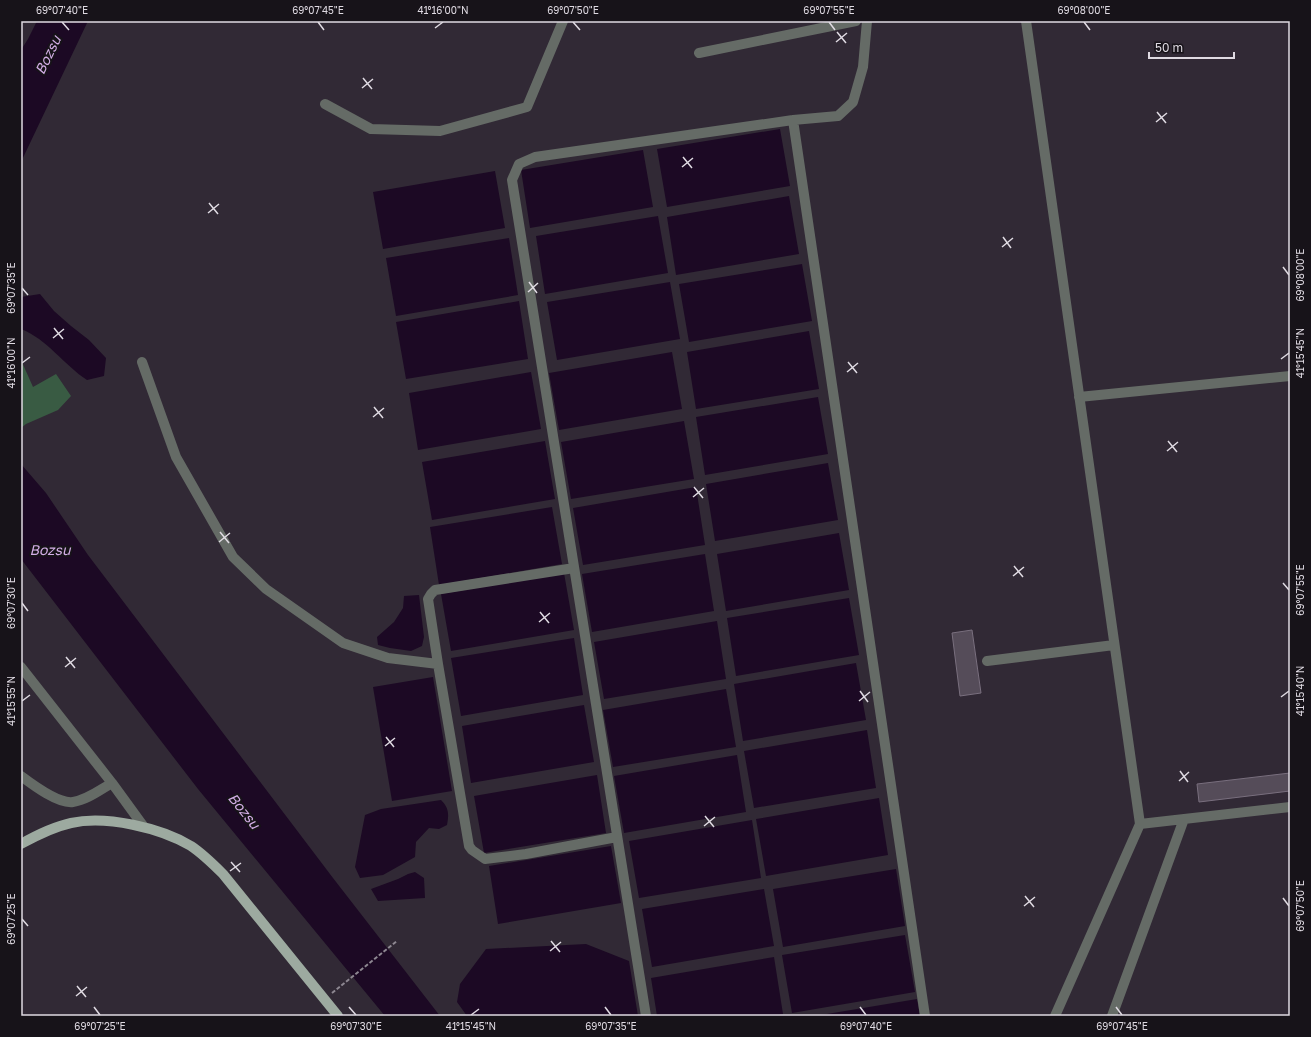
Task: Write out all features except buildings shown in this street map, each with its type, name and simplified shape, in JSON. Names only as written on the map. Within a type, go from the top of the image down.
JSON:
[{"type":"main road","points":[[21,844],[54,828],[82,821],[106,821],[144,827],[174,837],[193,847],[208,859],[237,890],[338,1016]]},
{"type":"street","points":[[325,104],[371,129],[440,131],[527,106],[562,21]]},
{"type":"street","points":[[699,53],[856,21]]},
{"type":"street","points":[[646,1016],[512,180],[519,164],[535,157],[793,120],[838,116],[854,102],[863,67],[867,21]]},
{"type":"street","points":[[1026,21],[1140,824],[1055,1016]]},
{"type":"street","points":[[793,120],[925,1016]]},
{"type":"street","points":[[142,362],[176,457],[233,557],[266,589],[343,642],[388,658],[438,664]]},
{"type":"street","points":[[1079,397],[1290,376]]},
{"type":"street","points":[[574,568],[435,590],[428,599],[438,664],[469,846],[472,850],[484,860],[617,838]]},
{"type":"street","points":[[987,661],[1114,645]]},
{"type":"street","points":[[21,667],[112,783],[144,827]]},
{"type":"street","points":[[21,776],[55,798],[72,802],[88,797],[112,783]]},
{"type":"street","points":[[1140,824],[1290,807]]},
{"type":"street","points":[[1112,1016],[1184,819]]},
{"type":"path","points":[[341,986],[397,941]]},
{"type":"green space","points":[[21,360],[33,387],[56,374],[71,396],[58,410],[26,424],[21,428]]},
{"type":"water","name":"Bozsu","points":[[37,21],[88,21],[21,162],[21,50]]},
{"type":"water","points":[[780,129],[790,186],[667,207],[657,149]]},
{"type":"water","points":[[643,150],[653,207],[530,228],[521,170]]},
{"type":"water","points":[[495,171],[505,228],[383,249],[373,192]]},
{"type":"water","points":[[789,196],[799,254],[676,275],[667,217]]},
{"type":"water","points":[[658,216],[668,273],[545,294],[536,236]]},
{"type":"water","points":[[509,238],[518,295],[396,316],[386,258]]},
{"type":"water","points":[[802,264],[812,321],[689,342],[679,284]]},
{"type":"water","points":[[670,282],[680,339],[557,360],[547,302]]},
{"type":"water","points":[[40,294],[54,311],[89,340],[106,358],[104,376],[87,380],[39,339],[21,329],[21,297]]},
{"type":"water","points":[[519,301],[528,359],[406,379],[396,322]]},
{"type":"water","points":[[809,331],[819,389],[696,409],[687,352]]},
{"type":"water","points":[[672,352],[682,409],[559,430],[549,373]]},
{"type":"water","points":[[531,372],[541,429],[418,450],[409,393]]},
{"type":"water","points":[[818,397],[828,454],[705,475],[696,417]]},
{"type":"water","points":[[684,421],[694,479],[571,499],[561,442]]},
{"type":"water","points":[[545,441],[555,499],[432,520],[422,462]]},
{"type":"water","points":[[828,463],[838,520],[715,541],[706,484]]},
{"type":"water","name":"Bozsu","points":[[21,464],[46,493],[88,555],[333,878],[440,1016],[385,1016],[198,789],[21,559]]},
{"type":"water","points":[[696,487],[705,545],[583,565],[573,508]]},
{"type":"water","points":[[552,507],[562,564],[439,585],[430,527]]},
{"type":"water","points":[[839,533],[849,590],[726,611],[717,554]]},
{"type":"water","points":[[705,554],[714,611],[592,632],[582,574]]},
{"type":"water","points":[[564,573],[574,630],[451,651],[441,594]]},
{"type":"water","points":[[419,595],[424,637],[422,646],[411,651],[378,645],[377,637],[394,622],[403,608],[404,596]]},
{"type":"water","points":[[849,598],[859,655],[736,676],[727,618]]},
{"type":"water","points":[[717,621],[726,679],[604,699],[594,642]]},
{"type":"water","points":[[574,638],[583,695],[461,716],[451,658]]},
{"type":"water","points":[[856,663],[866,720],[743,741],[734,684]]},
{"type":"water","points":[[433,677],[452,791],[392,801],[373,687]]},
{"type":"water","points":[[726,689],[736,747],[613,767],[603,710]]},
{"type":"water","points":[[584,705],[594,762],[471,783],[462,726]]},
{"type":"water","points":[[867,730],[876,788],[754,808],[744,751]]},
{"type":"water","points":[[737,755],[746,812],[624,833],[614,776]]},
{"type":"water","points":[[597,775],[606,833],[484,853],[474,796]]},
{"type":"water","points":[[879,798],[888,855],[766,876],[756,819]]},
{"type":"water","points":[[441,800],[448,811],[447,825],[439,829],[429,828],[416,842],[415,857],[383,875],[360,878],[355,867],[365,815],[381,809]]},
{"type":"water","points":[[752,820],[761,878],[639,898],[629,841]]},
{"type":"water","points":[[611,846],[621,903],[498,924],[489,866]]},
{"type":"water","points":[[896,869],[905,926],[783,947],[773,889]]},
{"type":"water","points":[[415,872],[424,878],[425,898],[378,901],[371,889],[408,874]]},
{"type":"water","points":[[764,889],[774,946],[652,967],[642,909]]},
{"type":"water","points":[[905,935],[915,992],[792,1013],[782,955]]},
{"type":"water","points":[[586,944],[629,961],[638,1016],[467,1016],[457,1002],[460,984],[486,949]]},
{"type":"water","points":[[774,957],[783,1014],[774,1016],[657,1016],[651,978]]},
{"type":"water","points":[[917,999],[920,1016],[815,1016]]}]
